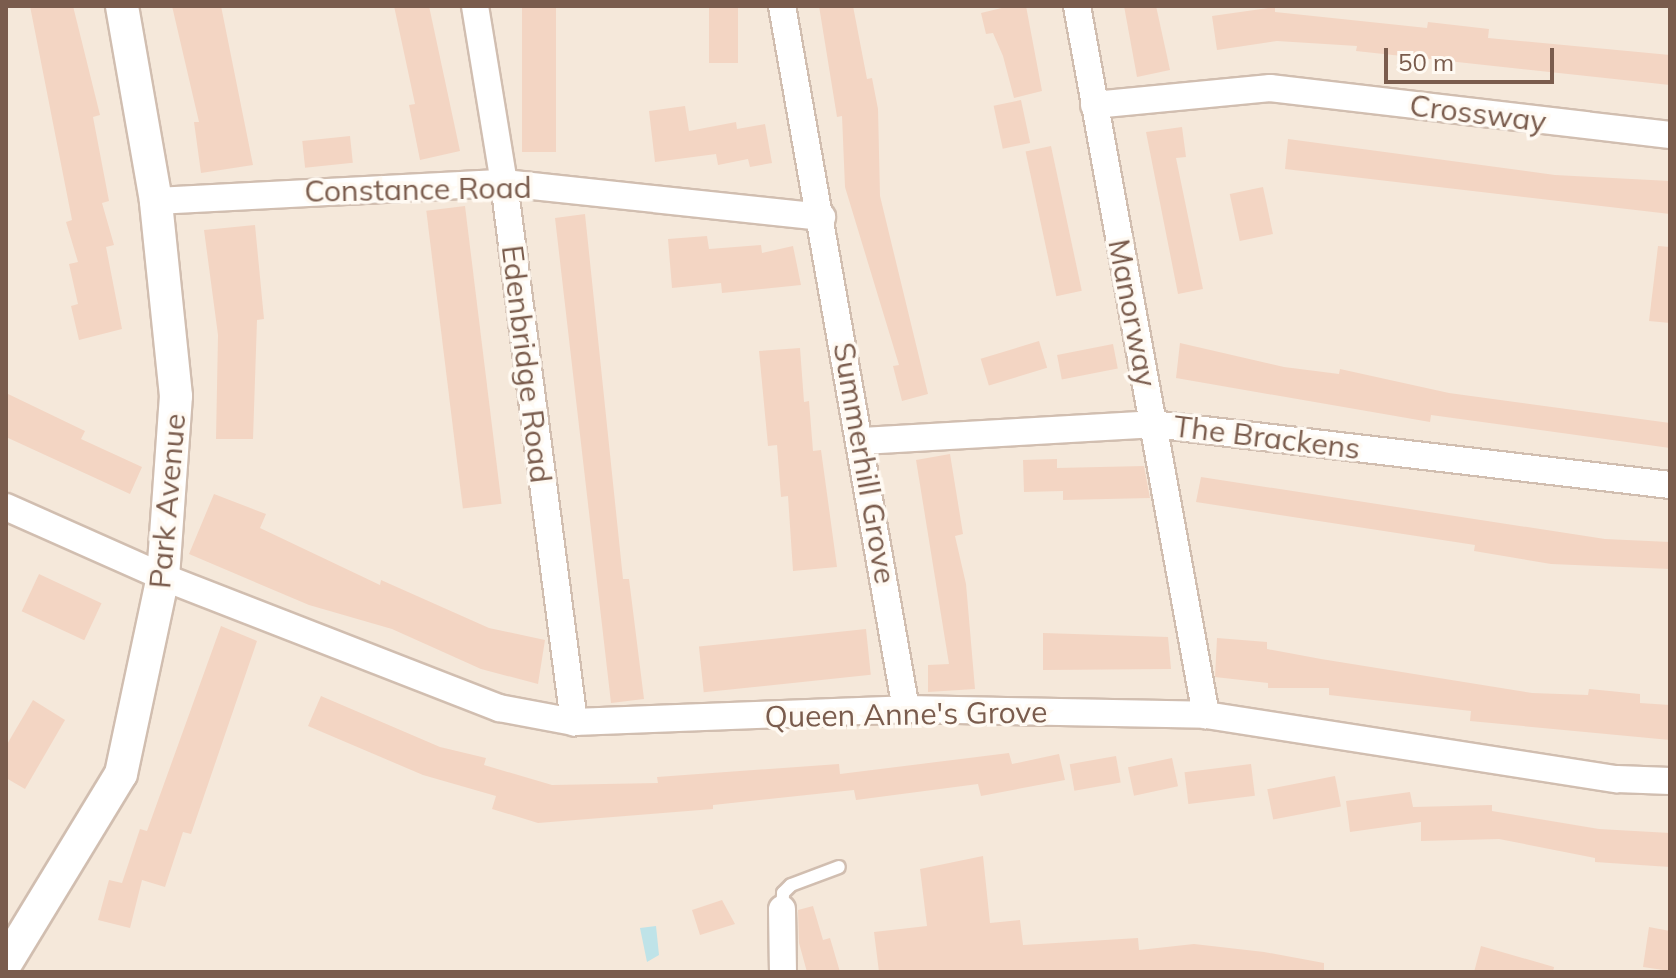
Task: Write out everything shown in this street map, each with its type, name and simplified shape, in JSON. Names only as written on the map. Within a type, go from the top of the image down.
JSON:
[{"type":"street","name":"Park Avenue","points":[[6,963],[121,774],[163,577],[176,396],[156,201],[122,6]]},
{"type":"street","name":"Edenbridge Road","points":[[475,6],[504,183],[574,722]]},
{"type":"street","name":"Summerhill Grove","points":[[782,6],[862,441],[906,709]]},
{"type":"street","name":"Manorway","points":[[1077,6],[1206,715]]},
{"type":"street","name":"Crossway","points":[[1094,105],[1270,88],[1670,135]]},
{"type":"street","name":"Constance Road","points":[[156,201],[504,183],[822,217]]},
{"type":"street","name":"The Brackens","points":[[862,441],[1153,424],[1670,485]]},
{"type":"street","name":"Queen Anne's Grove","points":[[6,507],[163,577],[499,708],[574,722],[906,709],[1206,715],[1617,779],[1670,781]]},
{"type":"street","points":[[782,909],[783,972]]},
{"type":"lane","points":[[782,909],[783,893],[791,885],[839,867]]},
{"type":"shaded area","points":[[6,6],[1670,6],[1670,972],[6,972]]},
{"type":"water","points":[[656,926],[659,955],[647,962],[640,928]]},
{"type":"building","points":[[30,6],[73,6],[100,115],[93,117],[109,201],[102,203],[114,245],[106,247],[122,329],[79,340],[71,306],[78,304],[69,264],[78,262],[66,222],[72,220]]},
{"type":"building","points":[[172,6],[221,6],[253,165],[201,173],[194,122],[199,122]]},
{"type":"building","points":[[394,6],[429,6],[460,151],[420,160],[409,105],[415,104]]},
{"type":"building","points":[[522,6],[556,6],[556,152],[522,152]]},
{"type":"building","points":[[709,6],[738,6],[738,63],[709,63]]},
{"type":"building","points":[[819,6],[853,6],[867,79],[872,78],[878,109],[880,196],[928,394],[902,401],[893,366],[899,365],[845,187],[842,116],[837,117]]},
{"type":"building","points":[[1010,6],[1026,6],[1042,91],[1014,98],[1003,56],[993,33],[986,34],[981,13]]},
{"type":"building","points":[[1124,6],[1156,6],[1170,70],[1137,77]]},
{"type":"building","points":[[1275,7],[1275,12],[1427,28],[1428,22],[1489,29],[1488,38],[1670,55],[1670,85],[1356,51],[1357,46],[1277,41],[1217,50],[1212,16]]},
{"type":"building","points":[[1021,100],[1030,143],[1003,149],[994,106]]},
{"type":"building","points":[[685,106],[689,131],[736,122],[737,129],[765,124],[772,163],[750,167],[748,159],[718,165],[716,154],[655,162],[649,111]]},
{"type":"building","points":[[1182,127],[1186,157],[1176,158],[1203,289],[1178,294],[1146,132]]},
{"type":"building","points":[[350,136],[353,163],[305,168],[302,141]]},
{"type":"building","points":[[1288,139],[1555,175],[1670,181],[1670,214],[1285,169]]},
{"type":"building","points":[[1051,146],[1082,291],[1056,296],[1026,151]]},
{"type":"building","points":[[1263,187],[1273,234],[1240,241],[1230,194]]},
{"type":"building","points":[[465,206],[502,504],[463,509],[426,211]]},
{"type":"building","points":[[585,214],[623,579],[629,579],[644,699],[611,703],[555,218]]},
{"type":"building","points":[[255,225],[264,319],[257,320],[253,439],[216,439],[218,335],[204,230]]},
{"type":"building","points":[[707,236],[709,249],[761,245],[762,253],[793,246],[801,285],[722,293],[721,283],[672,288],[668,239]]},
{"type":"building","points":[[1658,246],[1670,247],[1670,323],[1649,321]]},
{"type":"building","points":[[1039,341],[1047,368],[989,386],[981,359]]},
{"type":"building","points":[[1180,343],[1284,367],[1339,374],[1340,369],[1449,393],[1670,423],[1670,448],[1431,415],[1430,422],[1176,378]]},
{"type":"building","points":[[1113,344],[1118,369],[1062,379],[1057,355]]},
{"type":"building","points":[[800,348],[804,402],[809,401],[813,451],[821,450],[837,567],[793,571],[788,496],[781,497],[777,445],[768,446],[759,351]]},
{"type":"building","points":[[6,393],[85,431],[81,439],[142,467],[130,494],[6,437]]},
{"type":"building","points":[[950,454],[963,534],[955,536],[966,584],[975,689],[928,692],[928,665],[949,664],[916,460]]},
{"type":"building","points":[[1057,459],[1057,468],[1144,466],[1150,498],[1063,500],[1063,491],[1024,492],[1023,460]]},
{"type":"building","points":[[1201,477],[1605,539],[1670,542],[1670,569],[1551,564],[1474,551],[1475,545],[1196,502]]},
{"type":"building","points":[[214,494],[266,514],[260,528],[380,585],[381,580],[489,628],[545,640],[538,684],[481,669],[392,629],[309,605],[189,554]]},
{"type":"building","points":[[39,574],[102,603],[84,640],[22,611]]},
{"type":"building","points":[[221,626],[257,641],[191,834],[183,832],[165,887],[142,880],[130,928],[98,920],[109,880],[122,883],[140,829],[147,831]]},
{"type":"building","points":[[866,629],[871,675],[704,692],[699,647]]},
{"type":"building","points":[[1043,633],[1168,637],[1171,669],[1043,670]]},
{"type":"building","points":[[1217,638],[1267,642],[1267,649],[1532,693],[1588,695],[1589,689],[1640,694],[1640,703],[1670,705],[1670,740],[1470,721],[1471,711],[1329,695],[1329,688],[1268,688],[1268,683],[1215,677]]},
{"type":"building","points":[[321,696],[440,747],[486,758],[484,765],[552,785],[658,783],[657,777],[839,764],[840,774],[1009,753],[1012,764],[1059,754],[1065,780],[981,796],[978,784],[856,800],[854,790],[713,805],[713,809],[538,823],[492,809],[496,796],[423,775],[308,726]]},
{"type":"building","points":[[33,700],[65,720],[25,789],[6,778],[6,746]]},
{"type":"building","points":[[1116,756],[1121,783],[1074,791],[1070,764]]},
{"type":"building","points":[[1172,758],[1178,786],[1134,796],[1128,767]]},
{"type":"building","points":[[1251,764],[1255,796],[1188,804],[1184,772]]},
{"type":"building","points":[[1335,776],[1341,806],[1273,820],[1267,789]]},
{"type":"building","points":[[1410,792],[1413,807],[1492,805],[1492,811],[1599,829],[1670,833],[1670,867],[1595,862],[1595,858],[1499,839],[1421,841],[1421,822],[1350,832],[1346,801]]},
{"type":"building","points":[[983,856],[990,923],[1020,920],[1023,945],[1138,938],[1139,950],[1194,944],[1264,952],[1324,963],[1324,972],[879,972],[874,932],[927,926],[920,869]]},
{"type":"building","points":[[722,900],[735,924],[700,935],[692,910]]},
{"type":"building","points":[[813,906],[823,940],[830,938],[840,972],[807,972],[799,943],[798,910]]},
{"type":"building","points":[[1649,927],[1670,931],[1670,971],[1643,967]]},
{"type":"building","points":[[1481,946],[1554,967],[1553,972],[1474,972]]}]
